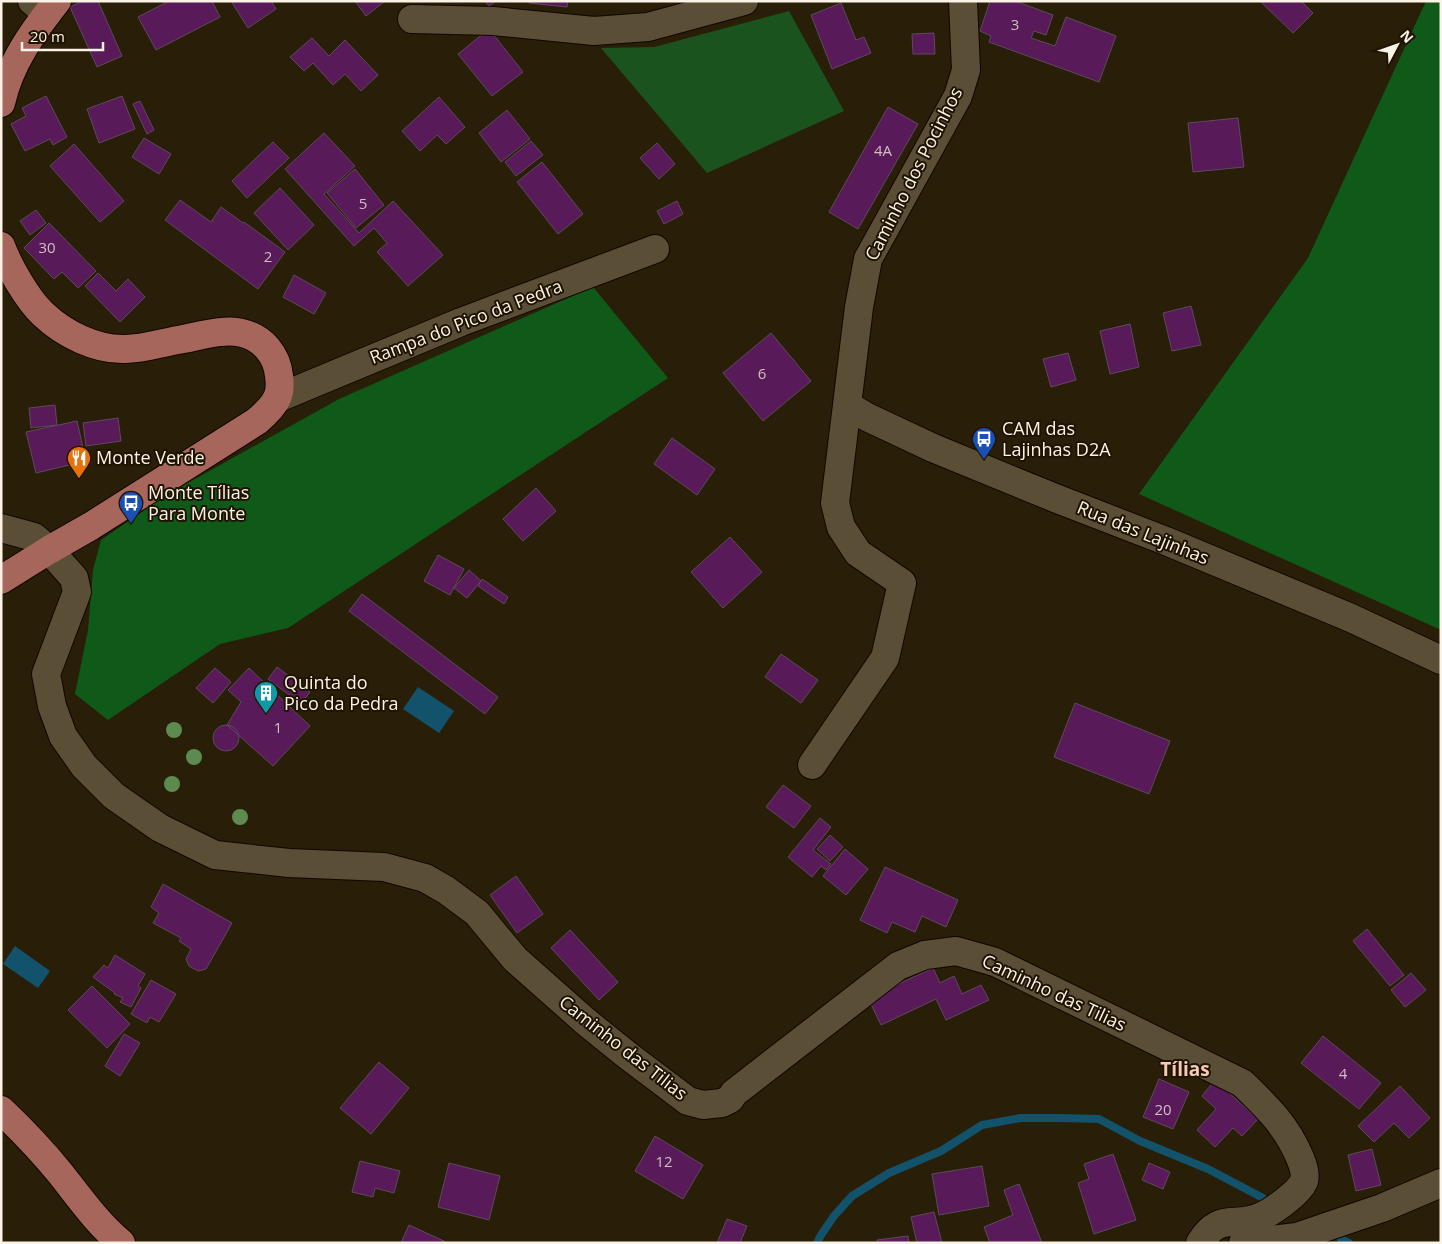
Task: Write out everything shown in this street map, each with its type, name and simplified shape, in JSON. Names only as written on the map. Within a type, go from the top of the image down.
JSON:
[{"type":"main road","points":[[2,93],[45,5]]},
{"type":"main road","points":[[1,246],[6,259],[26,293],[43,314],[73,336],[108,348],[126,349],[223,332],[242,332],[256,338],[269,349],[276,359],[280,383],[278,398],[257,422],[1,580]]},
{"type":"main road","points":[[1,1110],[60,1172],[88,1209],[121,1243]]},
{"type":"street","points":[[412,18],[493,21],[594,31],[648,27],[744,1]]},
{"type":"street","name":"Caminho dos Pocinhos","points":[[812,765],[885,658],[902,583],[858,553],[841,528],[835,503],[859,307],[868,259],[958,96],[966,70],[963,1]]},
{"type":"street","name":"Rampa do Pico da Pedra","points":[[278,398],[461,322],[654,249]]},
{"type":"street","name":"Rua das Lajinhas","points":[[846,405],[866,417],[933,448],[1166,541],[1351,618],[1441,660]]},
{"type":"street","name":"Caminho das Tilias","points":[[1,528],[34,537],[49,550],[74,578],[77,592],[46,674],[52,706],[63,736],[84,766],[114,796],[160,828],[216,855],[289,863],[384,867],[424,878],[446,890],[477,913],[515,959],[645,1070],[688,1101],[703,1105],[722,1103],[730,1099],[734,1093],[898,966],[925,955],[956,951],[995,962],[1242,1083],[1273,1113],[1294,1142],[1303,1165],[1304,1173],[1304,1181],[1298,1188]]},
{"type":"street","points":[[1243,1243],[1297,1237],[1382,1208],[1441,1184]]},
{"type":"street","points":[[1298,1188],[1312,1232]]},
{"type":"street","points":[[1203,1238],[1214,1226],[1259,1218],[1274,1210],[1291,1197],[1298,1188]]},
{"type":"green space","points":[[1426,1],[1441,1],[1441,630],[1139,494],[1308,258]]},
{"type":"green space","points":[[789,11],[844,111],[707,173],[601,48],[654,47]]},
{"type":"green space","points":[[593,287],[668,378],[288,628],[220,644],[108,720],[75,694],[88,630],[93,570],[101,540],[168,494],[339,399]]},
{"type":"water","points":[[418,687],[454,711],[439,733],[403,709]]},
{"type":"water","points":[[15,946],[50,971],[38,988],[3,964]]},
{"type":"building","points":[[83,1],[98,1],[122,56],[97,67],[70,7]]},
{"type":"building","points":[[169,1],[212,1],[220,17],[156,50],[138,17]]},
{"type":"building","points":[[231,1],[271,1],[276,9],[248,28]]},
{"type":"building","points":[[355,1],[385,1],[366,16]]},
{"type":"building","points":[[485,1],[496,1],[489,6]]},
{"type":"building","points":[[529,1],[568,1],[567,7],[529,3]]},
{"type":"building","points":[[990,1],[1015,1],[1053,15],[1046,35],[1034,31],[1031,38],[1055,46],[1066,17],[1116,36],[1099,82],[989,42],[991,36],[980,31]]},
{"type":"building","points":[[1260,1],[1301,1],[1313,13],[1293,33]]},
{"type":"building","points":[[841,3],[856,40],[864,37],[871,53],[832,69],[811,15]]},
{"type":"building","points":[[489,29],[523,72],[492,96],[458,54]]},
{"type":"building","points":[[934,33],[935,54],[913,54],[912,34]]},
{"type":"building","points":[[312,38],[329,56],[345,40],[378,75],[361,91],[345,74],[333,85],[313,63],[304,71],[290,57]]},
{"type":"building","points":[[46,96],[67,137],[53,145],[50,139],[25,151],[11,124],[26,116],[22,108]]},
{"type":"building","points":[[122,96],[135,129],[99,143],[87,109]]},
{"type":"building","points":[[439,97],[465,127],[446,144],[437,135],[420,151],[402,131]]},
{"type":"building","points":[[140,101],[154,130],[147,134],[133,104]]},
{"type":"building","points":[[888,107],[918,124],[858,229],[829,212]]},
{"type":"building","points":[[507,110],[530,139],[501,162],[479,133]]},
{"type":"building","points":[[1238,118],[1244,167],[1193,172],[1188,123]]},
{"type":"building","points":[[324,133],[355,166],[324,194],[359,233],[393,201],[443,255],[408,286],[377,252],[387,243],[374,228],[354,246],[285,169]]},
{"type":"building","points":[[144,138],[171,154],[159,174],[132,157]]},
{"type":"building","points":[[531,141],[543,155],[516,176],[505,162]]},
{"type":"building","points":[[273,142],[289,158],[247,198],[232,181]]},
{"type":"building","points":[[657,143],[675,164],[659,179],[640,158]]},
{"type":"building","points":[[74,144],[124,201],[100,222],[50,166]]},
{"type":"building","points":[[542,162],[583,214],[558,234],[517,182]]},
{"type":"building","points":[[355,169],[384,205],[356,228],[327,193]]},
{"type":"building","points":[[280,188],[314,225],[288,250],[254,213]]},
{"type":"building","points":[[180,200],[211,222],[221,207],[285,252],[258,289],[165,220]]},
{"type":"building","points":[[677,201],[683,214],[664,224],[657,211]]},
{"type":"building","points":[[36,210],[46,223],[30,235],[20,221]]},
{"type":"building","points":[[49,223],[96,271],[78,288],[62,272],[54,279],[24,248]]},
{"type":"building","points":[[98,273],[116,291],[128,279],[145,297],[120,322],[85,286]]},
{"type":"building","points":[[294,275],[326,293],[314,314],[283,297]]},
{"type":"building","points":[[1191,306],[1201,345],[1172,351],[1163,313]]},
{"type":"building","points":[[1130,324],[1139,367],[1110,374],[1100,331]]},
{"type":"building","points":[[771,333],[811,381],[763,421],[723,373]]},
{"type":"building","points":[[1068,353],[1076,380],[1051,387],[1043,359]]},
{"type":"building","points":[[55,405],[57,425],[31,428],[29,408]]},
{"type":"building","points":[[118,418],[121,441],[86,446],[83,423]]},
{"type":"building","points":[[77,421],[86,461],[36,473],[26,432]]},
{"type":"building","points":[[672,438],[715,469],[697,495],[654,464]]},
{"type":"building","points":[[536,488],[556,511],[523,541],[503,519]]},
{"type":"building","points":[[730,537],[762,572],[723,608],[691,572]]},
{"type":"building","points":[[438,555],[464,569],[450,595],[424,581]]},
{"type":"building","points":[[469,570],[481,581],[467,598],[454,588]]},
{"type":"building","points":[[482,579],[508,597],[504,604],[478,586]]},
{"type":"building","points":[[362,594],[498,697],[485,714],[349,611]]},
{"type":"building","points":[[781,654],[818,680],[801,703],[765,677]]},
{"type":"building","points":[[277,667],[310,692],[301,704],[268,679]]},
{"type":"building","points":[[215,668],[231,682],[213,703],[196,688]]},
{"type":"building","name":"Quinta do Pico da Pedra","points":[[249,668],[310,726],[273,766],[227,725],[241,702],[228,690]]},
{"type":"building","points":[[1075,703],[1170,741],[1149,794],[1054,757]]},
{"type":"building","points":[[226,725],[235,729],[239,738],[235,747],[226,751],[217,747],[213,738],[217,729]]},
{"type":"building","points":[[783,785],[811,806],[794,828],[766,807]]},
{"type":"building","points":[[820,818],[831,827],[813,850],[831,864],[826,870],[821,866],[812,877],[788,857]]},
{"type":"building","points":[[830,835],[843,847],[830,861],[817,849]]},
{"type":"building","points":[[845,849],[868,869],[846,895],[823,876]]},
{"type":"building","points":[[885,867],[958,900],[946,927],[922,916],[915,932],[892,922],[887,933],[860,920]]},
{"type":"building","points":[[516,876],[543,914],[517,933],[490,895]]},
{"type":"building","points":[[163,884],[232,923],[206,969],[198,971],[189,966],[186,959],[191,949],[179,941],[181,938],[153,923],[159,913],[151,907]]},
{"type":"building","points":[[1367,929],[1404,975],[1390,986],[1353,941]]},
{"type":"building","points":[[570,930],[618,982],[599,1000],[551,948]]},
{"type":"building","points":[[115,955],[145,974],[138,986],[141,988],[131,1007],[120,1002],[123,998],[114,994],[93,977],[104,965],[108,968]]},
{"type":"building","points":[[933,968],[940,983],[954,976],[962,994],[981,985],[989,1000],[946,1020],[936,999],[881,1025],[868,998]]},
{"type":"building","points":[[1411,973],[1426,990],[1405,1007],[1391,990]]},
{"type":"building","points":[[151,980],[176,994],[159,1022],[150,1017],[147,1023],[131,1014]]},
{"type":"building","points":[[92,986],[130,1024],[107,1048],[68,1010]]},
{"type":"building","points":[[124,1034],[140,1043],[120,1076],[105,1066]]},
{"type":"building","points":[[1323,1036],[1381,1083],[1359,1109],[1301,1063]]},
{"type":"building","points":[[379,1062],[409,1088],[371,1134],[340,1108]]},
{"type":"building","points":[[1159,1079],[1189,1092],[1173,1129],[1143,1117]]},
{"type":"building","points":[[1215,1080],[1258,1119],[1242,1136],[1233,1128],[1215,1147],[1197,1130],[1216,1109],[1202,1096]]},
{"type":"building","points":[[1400,1086],[1430,1118],[1409,1138],[1394,1123],[1374,1142],[1358,1126]]},
{"type":"building","points":[[655,1136],[703,1165],[683,1199],[635,1171]]},
{"type":"building","points":[[1372,1149],[1381,1185],[1356,1191],[1348,1155]]},
{"type":"building","points":[[1113,1154],[1136,1220],[1094,1234],[1078,1183],[1089,1179],[1084,1164]]},
{"type":"building","points":[[360,1161],[400,1171],[394,1193],[375,1188],[373,1197],[352,1192]]},
{"type":"building","points":[[449,1163],[500,1176],[489,1220],[438,1207]]},
{"type":"building","points":[[1149,1163],[1170,1172],[1163,1189],[1142,1180]]},
{"type":"building","points":[[982,1166],[989,1206],[939,1215],[932,1174]]},
{"type":"building","points":[[1019,1184],[1042,1243],[990,1243],[984,1227],[1013,1215],[1004,1190]]},
{"type":"building","points":[[934,1212],[942,1243],[917,1243],[911,1217]]},
{"type":"building","points":[[727,1219],[747,1226],[740,1243],[717,1243]]},
{"type":"building","points":[[409,1225],[448,1243],[401,1243]]},
{"type":"building","points":[[908,1236],[909,1243],[878,1243],[877,1240]]},
{"type":"waterway","points":[[817,1243],[834,1216],[852,1196],[889,1173],[941,1151],[982,1125],[1021,1118],[1099,1119],[1140,1141],[1208,1169],[1263,1198]]},
{"type":"waterway","points":[[1341,1239],[1349,1243]]},
{"type":"place","name":"CAM das Lajinhas D2A","points":[[984,460]]},
{"type":"place","name":"Monte Verde","points":[[79,479]]},
{"type":"place","name":"Monte Tílias Para Monte","points":[[131,524]]},
{"type":"place","name":"Quinta do Pico da Pedra","points":[[266,714]]},
{"type":"district","name":"Tílias","points":[[1185,1069]]}]
